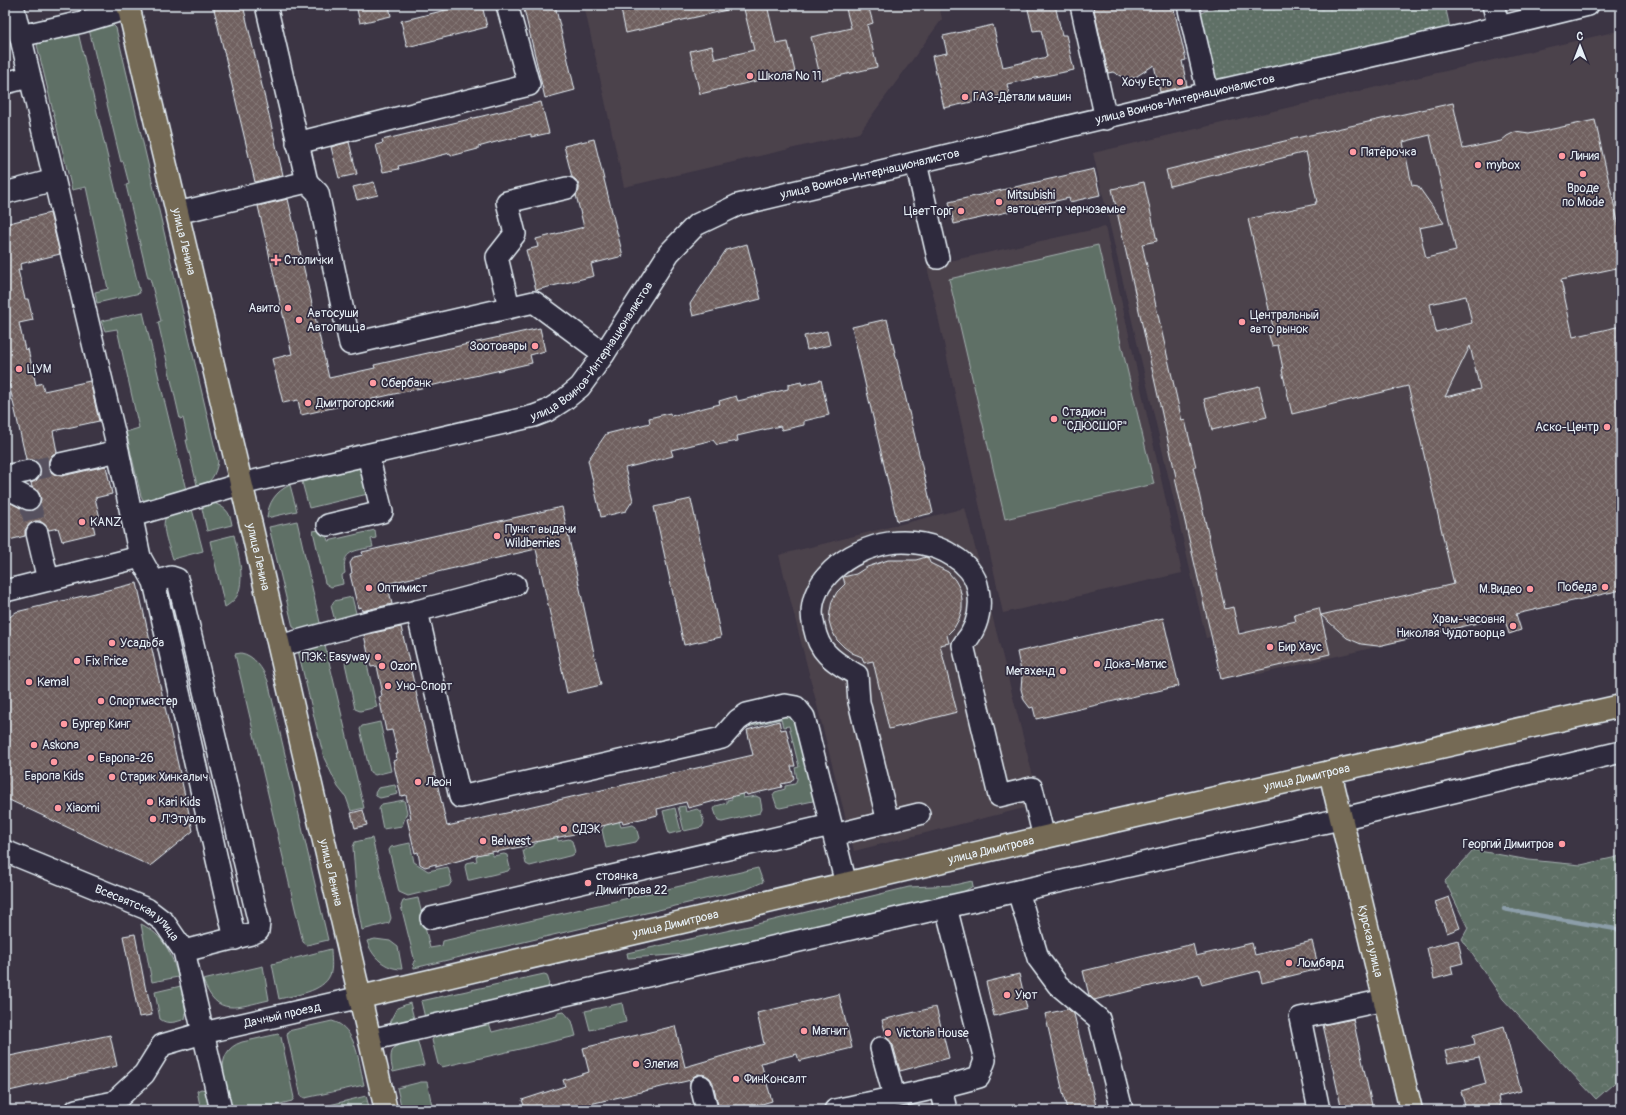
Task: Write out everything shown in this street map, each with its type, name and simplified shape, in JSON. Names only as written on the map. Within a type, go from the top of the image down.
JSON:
[{"type":"main road","name":"улица Ленина","points":[[129,6],[361,997],[386,1110]]},
{"type":"main road","name":"улица Димитрова","points":[[361,997],[1044,838],[1621,706]]},
{"type":"main road","name":"Курская улица","points":[[1330,772],[1340,819],[1411,1110]]},
{"type":"street","points":[[266,5],[307,182],[318,193],[350,344],[534,302],[604,354]]},
{"type":"street","points":[[298,143],[529,85],[507,5]]},
{"type":"street","points":[[1081,5],[1106,118]]},
{"type":"street","points":[[1188,5],[1208,93]]},
{"type":"street","points":[[1493,5],[1498,27]]},
{"type":"street","name":"улица Воинов-Интернационалистов","points":[[132,516],[241,484],[534,416],[547,411],[564,400],[580,386],[604,354],[669,253],[696,225],[738,205],[1208,93],[1588,5]]},
{"type":"street","points":[[20,36],[82,22],[129,6]]},
{"type":"street","points":[[11,9],[20,36],[118,451],[140,557],[154,582],[171,577],[177,579],[179,585],[259,923],[258,931],[235,939],[184,951]]},
{"type":"street","points":[[5,84],[29,77]]},
{"type":"street","points":[[916,163],[938,258]]},
{"type":"street","points":[[5,193],[54,180]]},
{"type":"street","points":[[177,213],[307,182]]},
{"type":"street","points":[[509,307],[497,257],[515,234],[507,202],[567,188]]},
{"type":"street","points":[[60,464],[118,451]]},
{"type":"street","points":[[328,525],[382,512],[368,455]]},
{"type":"street","points":[[5,476],[29,471]]},
{"type":"street","points":[[5,487],[29,499]]},
{"type":"street","points":[[37,533],[48,580]]},
{"type":"street","points":[[888,822],[859,702],[857,675],[826,654],[816,638],[812,623],[811,609],[824,578],[837,566],[853,555],[871,547],[890,543],[908,542],[927,544],[946,552],[963,563],[978,585],[980,599],[979,614],[974,628],[963,645],[999,796],[1032,788],[1044,838]]},
{"type":"street","points":[[5,591],[140,557]]},
{"type":"street","points":[[279,646],[515,585]]},
{"type":"street","points":[[417,611],[460,797],[722,738],[738,720],[747,714],[785,705],[796,707],[804,717],[846,884]]},
{"type":"street","points":[[370,1040],[946,907],[1340,819],[1621,752]]},
{"type":"street","points":[[431,918],[833,830],[888,822],[919,814]]},
{"type":"street","name":"Всесвятская улица","points":[[5,851],[147,909],[164,922],[184,951],[221,1110]]},
{"type":"street","points":[[1018,891],[1038,958],[1058,984],[1099,1019],[1122,1110]]},
{"type":"street","points":[[835,1110],[894,1096],[941,1088],[979,1077],[984,1060],[946,907]]},
{"type":"street","name":"Дачный проезд","points":[[203,1033],[361,997]]},
{"type":"street","points":[[1320,1110],[1300,1018],[1385,1000]]},
{"type":"street","points":[[76,1110],[114,1106],[144,1074],[162,1045],[203,1033]]},
{"type":"street","points":[[881,1048],[894,1096]]},
{"type":"street","points":[[701,1086],[708,1110]]},
{"type":"street","points":[[941,1088],[946,1110]]},
{"type":"shaded area","name":"Школа № 11","points":[[584,5],[939,5],[942,19],[859,133],[624,187]]},
{"type":"shaded area","points":[[1618,31],[1621,43],[1621,590],[1255,675],[1244,630],[1206,638],[1093,153]]},
{"type":"shaded area","name":"Стадион \"СДЮСШОР\"","points":[[1105,227],[1182,573],[1003,613],[927,266]]},
{"type":"shaded area","points":[[965,508],[1040,804],[854,851],[779,555]]},
{"type":"green space","points":[[1229,5],[1445,5],[1450,28],[1220,82],[1215,80],[1198,15],[1205,11]]},
{"type":"green space","points":[[112,24],[116,28],[218,461],[216,471],[212,478],[209,482],[198,489],[186,440],[188,440],[183,418],[180,419],[158,322],[161,321],[150,278],[148,278],[126,185],[129,184],[123,161],[121,162],[88,25]]},
{"type":"green space","points":[[77,28],[140,293],[97,303],[95,292],[108,289],[86,187],[72,190],[37,45],[43,37]]},
{"type":"green space","points":[[1098,245],[1154,484],[1005,519],[949,279]]},
{"type":"green space","points":[[143,312],[186,490],[146,501],[143,500],[141,496],[126,432],[139,428],[117,329],[105,331],[101,321]]},
{"type":"green space","points":[[365,467],[372,493],[309,508],[302,482]]},
{"type":"green space","points":[[290,485],[297,511],[267,518],[269,507],[274,498],[277,494]]},
{"type":"green space","points":[[211,502],[226,510],[230,516],[232,525],[207,531],[201,504]]},
{"type":"green space","points":[[192,509],[203,551],[173,559],[164,529],[165,518],[168,515],[179,511]]},
{"type":"green space","points":[[297,521],[321,627],[302,632],[293,627],[269,527]]},
{"type":"green space","points":[[325,529],[328,541],[375,530],[376,538],[371,539],[373,547],[355,551],[347,556],[344,565],[345,573],[342,575],[343,584],[331,587],[325,583],[313,531]]},
{"type":"green space","points":[[234,535],[239,557],[241,580],[236,598],[225,607],[210,541]]},
{"type":"green space","points":[[352,597],[357,617],[335,621],[331,606],[334,601]]},
{"type":"green space","points":[[320,640],[325,645],[364,808],[351,811],[346,797],[338,787],[324,758],[298,651]]},
{"type":"green space","points":[[235,654],[246,654],[258,663],[268,681],[328,940],[307,945],[303,942]]},
{"type":"green space","points":[[365,656],[377,707],[360,711],[355,709],[345,663],[348,660]]},
{"type":"green space","points":[[782,713],[794,715],[815,796],[813,801],[780,808],[777,807],[773,795],[775,792],[785,789],[785,786],[795,784],[797,779],[795,768],[799,767],[789,726],[783,727],[781,719],[748,727],[749,721]]},
{"type":"green space","points":[[380,722],[391,771],[375,775],[370,772],[360,729],[362,726]]},
{"type":"green space","points":[[395,785],[398,794],[380,798],[376,796],[375,793],[378,788]]},
{"type":"green space","points":[[742,792],[743,798],[756,796],[760,798],[762,809],[760,813],[722,822],[718,821],[714,809],[716,806],[727,803],[727,800],[732,799],[732,795]]},
{"type":"green space","points":[[404,800],[407,812],[402,826],[383,829],[379,809],[382,804]]},
{"type":"green space","points":[[685,806],[686,812],[697,809],[701,812],[704,823],[702,827],[684,831],[678,807]]},
{"type":"green space","points":[[675,808],[681,831],[669,834],[663,811]]},
{"type":"green space","points":[[619,821],[621,827],[633,825],[636,827],[639,838],[636,842],[606,848],[602,830],[606,824]]},
{"type":"green space","points":[[557,835],[558,841],[569,839],[572,841],[575,852],[573,855],[530,866],[526,864],[523,851],[524,849],[534,846],[539,839]]},
{"type":"green space","points":[[372,838],[391,918],[389,923],[362,930],[357,902],[353,847],[355,842]]},
{"type":"green space","points":[[410,843],[414,862],[428,871],[448,867],[452,881],[449,886],[408,896],[399,892],[389,850],[391,847]]},
{"type":"green space","points":[[1474,850],[1529,860],[1581,865],[1621,856],[1621,1077],[1596,1099],[1503,999],[1462,939],[1468,928],[1445,881]]},
{"type":"green space","points":[[492,851],[493,856],[504,854],[507,855],[510,868],[508,871],[468,880],[465,867],[466,863],[477,861],[476,857],[479,854]]},
{"type":"green space","points":[[758,868],[763,882],[747,889],[414,968],[413,963],[415,962],[401,906],[403,901],[418,898],[430,948],[442,946],[443,941]]},
{"type":"green space","points":[[972,881],[973,886],[957,896],[718,952],[628,958],[627,953],[753,925],[909,887],[954,885]]},
{"type":"green space","points":[[141,924],[156,934],[166,946],[170,953],[178,977],[152,982]]},
{"type":"green space","points":[[375,939],[390,941],[398,947],[402,969],[390,967],[376,957],[367,941]]},
{"type":"green space","points":[[331,949],[331,969],[330,975],[326,981],[308,992],[279,999],[272,964]]},
{"type":"green space","points":[[263,966],[269,1000],[238,1007],[222,1005],[215,1000],[203,980]]},
{"type":"green space","points":[[544,974],[547,975],[549,982],[548,988],[425,1018],[421,1001]]},
{"type":"green space","points":[[181,986],[186,1014],[185,1019],[172,1022],[163,1021],[160,1019],[155,992]]},
{"type":"green space","points":[[410,1003],[415,1023],[392,1025],[390,1021],[397,1008]]},
{"type":"green space","points":[[622,1003],[626,1022],[590,1030],[585,1011]]},
{"type":"green space","points":[[564,1012],[572,1021],[576,1036],[442,1067],[438,1064],[432,1040],[435,1036],[489,1023],[492,1032],[557,1016],[557,1013]]},
{"type":"green space","points":[[332,1021],[347,1031],[352,1039],[356,1048],[364,1085],[305,1098],[301,1096],[287,1035],[288,1031]]},
{"type":"green space","points":[[278,1034],[281,1037],[294,1098],[292,1101],[257,1110],[231,1110],[223,1071],[226,1054],[232,1047],[242,1042]]},
{"type":"green space","points":[[417,1039],[424,1065],[393,1072],[391,1057],[394,1048],[403,1043]]},
{"type":"green space","points":[[427,1082],[433,1110],[402,1110],[397,1088]]},
{"type":"green space","points":[[201,1089],[206,1090],[216,1110],[201,1110],[197,1091]]},
{"type":"green space","points":[[366,1096],[370,1110],[309,1110]]},
{"type":"building","points":[[213,5],[243,5],[283,175],[255,182]]},
{"type":"building","points":[[356,5],[389,5],[391,16],[360,23]]},
{"type":"building","points":[[466,5],[482,5],[487,27],[407,47],[401,21]]},
{"type":"building","points":[[523,5],[555,5],[575,90],[545,98]]},
{"type":"building","points":[[620,5],[726,5],[727,10],[626,33]]},
{"type":"building","points":[[743,5],[767,5],[776,44],[788,42],[795,72],[700,94],[690,51],[712,46],[715,59],[754,50]]},
{"type":"building","points":[[845,5],[868,5],[873,23],[867,25],[877,67],[821,80],[811,37],[851,28]]},
{"type":"building","points":[[1027,5],[1055,5],[1062,35],[1066,35],[1074,70],[1007,84],[1009,94],[944,108],[932,56],[947,53],[943,36],[993,25],[1003,67],[1047,57],[1041,30],[1033,31]]},
{"type":"building","points":[[1093,5],[1173,5],[1186,60],[1182,61],[1187,86],[1160,92],[1154,65],[1134,78],[1124,78],[1113,72],[1108,73]]},
{"type":"building","points":[[541,102],[549,133],[531,137],[531,134],[496,142],[478,147],[478,149],[451,156],[450,153],[398,166],[399,169],[383,172],[376,145],[383,143],[382,140]]},
{"type":"building","points":[[1453,103],[1463,149],[1501,141],[1515,132],[1529,134],[1595,120],[1621,235],[1621,267],[1561,280],[1573,337],[1621,326],[1621,590],[1516,614],[1521,630],[1509,634],[1504,617],[1378,646],[1361,644],[1347,638],[1321,615],[1454,584],[1408,386],[1292,414],[1278,345],[1272,346],[1268,332],[1274,331],[1248,219],[1316,204],[1315,202],[1317,202],[1306,152],[1170,186],[1166,170],[1301,137]],"holes":[[[1430,135],[1456,251],[1426,258],[1419,228],[1444,223],[1418,186],[1412,185],[1403,142]],[[1466,296],[1472,323],[1436,332],[1430,304]],[[1470,346],[1480,389],[1445,397]]]},
{"type":"building","points":[[594,139],[623,256],[591,264],[594,276],[536,290],[526,250],[538,247],[536,239],[584,227],[576,195],[579,191],[579,185],[572,177],[564,146]]},
{"type":"building","points":[[349,142],[357,174],[339,178],[331,147]]},
{"type":"building","name":"Mitsubishi автоцентр черноземье","points":[[1094,169],[1100,195],[1070,202],[1069,198],[954,224],[949,202]]},
{"type":"building","points":[[374,182],[378,195],[357,200],[353,187]]},
{"type":"building","points":[[1144,182],[1157,241],[1142,244],[1182,421],[1185,420],[1196,467],[1193,467],[1225,609],[1233,607],[1239,634],[1296,621],[1294,614],[1319,608],[1330,654],[1221,679],[1175,478],[1112,189]]},
{"type":"building","points":[[288,199],[329,378],[375,368],[374,365],[540,328],[545,351],[530,355],[532,363],[301,415],[298,400],[283,403],[272,359],[292,354],[258,206]]},
{"type":"building","points":[[50,213],[60,254],[20,264],[21,270],[18,270],[25,299],[28,299],[33,320],[19,323],[25,350],[28,349],[36,385],[42,383],[44,391],[90,381],[99,421],[53,431],[57,452],[52,455],[48,466],[51,472],[62,476],[106,466],[112,494],[95,498],[100,518],[92,520],[95,533],[62,541],[58,528],[49,530],[40,521],[35,521],[25,530],[25,536],[5,541],[5,505],[11,503],[24,510],[30,511],[36,509],[40,504],[41,499],[39,493],[32,487],[31,483],[37,480],[40,475],[41,468],[38,463],[33,460],[26,459],[5,366],[5,224]]},
{"type":"building","points":[[747,244],[761,299],[693,316],[690,304],[726,250]]},
{"type":"building","points":[[887,319],[933,513],[897,521],[852,327]]},
{"type":"building","points":[[827,331],[830,345],[807,350],[804,336]]},
{"type":"building","points":[[821,380],[829,415],[804,421],[804,425],[782,430],[780,426],[737,436],[738,441],[717,445],[713,440],[671,450],[673,456],[625,468],[633,500],[626,511],[601,517],[588,460],[606,434],[650,423],[649,418],[670,413],[671,416],[720,404],[719,401],[736,396],[738,401],[788,389],[788,385],[801,382],[802,385]]},
{"type":"building","points":[[1259,386],[1267,417],[1212,430],[1204,399]]},
{"type":"building","points":[[691,499],[721,637],[684,645],[654,507]]},
{"type":"building","points":[[562,507],[601,685],[567,693],[536,549],[390,583],[391,590],[389,591],[392,604],[362,611],[361,607],[358,608],[350,574],[352,573],[350,563],[354,557],[363,555],[362,552]]},
{"type":"building","points":[[926,557],[930,563],[948,572],[955,580],[960,589],[962,599],[962,609],[959,619],[954,628],[947,635],[949,643],[940,645],[957,712],[889,729],[873,661],[864,663],[862,657],[852,653],[837,640],[829,621],[832,601],[837,592],[845,584],[843,577],[856,574],[867,567],[888,560],[916,560]]},
{"type":"building","name":"Европа-26","points":[[137,583],[193,831],[150,866],[5,798],[5,621],[16,612]]},
{"type":"building","name":"Дока-Матис","points":[[1163,618],[1179,686],[1036,719],[1033,707],[1030,708],[1024,700],[1021,689],[1022,676],[1017,652]]},
{"type":"building","points":[[401,627],[447,826],[753,755],[747,730],[779,721],[781,730],[786,729],[795,766],[791,766],[794,778],[791,782],[781,784],[782,787],[747,795],[746,793],[688,808],[686,802],[657,809],[658,815],[623,823],[622,821],[594,828],[594,830],[530,843],[530,845],[472,856],[436,867],[436,864],[425,867],[420,864],[418,852],[415,853],[407,819],[411,818],[406,795],[401,796],[393,761],[397,760],[396,754],[398,754],[392,730],[386,731],[379,697],[382,696],[382,690],[377,666],[371,667],[364,635]]},
{"type":"building","points":[[363,810],[367,825],[355,828],[351,813]]},
{"type":"building","points":[[1449,897],[1460,928],[1447,933],[1435,902]]},
{"type":"building","points":[[135,934],[152,1015],[139,1017],[123,936]]},
{"type":"building","points":[[1458,940],[1463,963],[1451,966],[1453,974],[1434,979],[1427,948]]},
{"type":"building","points":[[1312,941],[1319,969],[1262,983],[1259,971],[1202,985],[1199,974],[1094,1000],[1089,995],[1083,971],[1193,944],[1196,956],[1252,943],[1255,955]]},
{"type":"building","name":"Уют","points":[[1019,974],[1027,1008],[994,1016],[986,982]]},
{"type":"building","points":[[839,994],[852,1048],[799,1061],[797,1054],[761,1063],[772,1101],[742,1110],[719,1110],[713,1083],[710,1078],[705,1075],[698,1074],[691,1080],[590,1104],[591,1110],[526,1110],[522,1100],[565,1086],[563,1080],[589,1072],[583,1048],[675,1026],[685,1067],[764,1044],[757,1013]]},
{"type":"building","points":[[936,1007],[949,1058],[900,1071],[893,1045],[887,1038],[882,1020]]},
{"type":"building","points":[[1068,1009],[1074,1014],[1097,1110],[1067,1110],[1045,1014]]},
{"type":"building","points":[[1353,1019],[1373,1110],[1342,1110],[1323,1025]]},
{"type":"building","points":[[1504,1026],[1521,1091],[1498,1097],[1501,1110],[1466,1110],[1461,1091],[1486,1084],[1479,1057],[1448,1063],[1445,1051],[1475,1044],[1473,1035]]},
{"type":"building","points":[[110,1035],[117,1066],[5,1092],[5,1057]]},
{"type":"waterway","points":[[1504,909],[1621,930]]},
{"type":"tunnel","points":[[29,471],[60,464]]},
{"type":"tunnel","points":[[29,499],[37,533]]},
{"type":"place","name":"Школа № 11","points":[[750,76]]},
{"type":"place","name":"Хочу Есть","points":[[1180,82]]},
{"type":"place","name":"ГАЗ-Детали машин","points":[[965,97]]},
{"type":"place","name":"Пятёрочка","points":[[1353,152]]},
{"type":"place","name":"Линия","points":[[1562,156]]},
{"type":"place","name":"mybox","points":[[1478,165]]},
{"type":"place","name":"Вроде по Mode","points":[[1583,174]]},
{"type":"place","name":"Mitsubishi автоцентр черноземье","points":[[999,202]]},
{"type":"place","name":"ЦветТорг","points":[[961,211]]},
{"type":"place","name":"Столички","points":[[276,260]]},
{"type":"place","name":"Авито","points":[[288,308]]},
{"type":"place","name":"Автосуши Автопицца","points":[[299,320]]},
{"type":"place","name":"Центральный авто рынок","points":[[1242,322]]},
{"type":"place","name":"Зоотовары","points":[[535,346]]},
{"type":"place","name":"ЦУМ","points":[[19,369]]},
{"type":"place","name":"Сбербанк","points":[[373,383]]},
{"type":"place","name":"Дмитрогорский","points":[[308,403]]},
{"type":"place","name":"Стадион \"СДЮСШОР\"","points":[[1054,419]]},
{"type":"place","name":"Аско-Центр","points":[[1607,427]]},
{"type":"place","name":"KANZ","points":[[82,522]]},
{"type":"place","name":"Пункт выдачи Wildberries","points":[[497,536]]},
{"type":"place","name":"Победа","points":[[1605,587]]},
{"type":"place","name":"Оптимист","points":[[369,588]]},
{"type":"place","name":"М.Видео","points":[[1530,589]]},
{"type":"place","name":"Храм-часовня Николая Чудотворца","points":[[1513,626]]},
{"type":"place","name":"Усадьба","points":[[112,643]]},
{"type":"place","name":"Бир Хаус","points":[[1270,647]]},
{"type":"place","name":"ПЭК: Easyway","points":[[378,657]]},
{"type":"place","name":"Fix Price","points":[[77,661]]},
{"type":"place","name":"Дока-Матис","points":[[1097,664]]},
{"type":"place","name":"Ozon","points":[[382,666]]},
{"type":"place","name":"Мегахенд","points":[[1063,671]]},
{"type":"place","name":"Kemal","points":[[29,682]]},
{"type":"place","name":"Уно-Спорт","points":[[388,686]]},
{"type":"place","name":"Спортмастер","points":[[101,701]]},
{"type":"place","name":"Бургер Кинг","points":[[64,724]]},
{"type":"place","name":"Askona","points":[[34,745]]},
{"type":"place","name":"Европа-26","points":[[91,758]]},
{"type":"place","name":"Европа Kids","points":[[54,762]]},
{"type":"place","name":"Старик Хинкалыч","points":[[112,777]]},
{"type":"place","name":"Леон","points":[[418,782]]},
{"type":"place","name":"Kari Kids","points":[[150,802]]},
{"type":"place","name":"Xiaomi","points":[[58,808]]},
{"type":"place","name":"Л'Этуаль","points":[[153,819]]},
{"type":"place","name":"СДЭК","points":[[564,829]]},
{"type":"place","name":"Belwest","points":[[483,841]]},
{"type":"place","name":"Георгий Димитров","points":[[1562,844]]},
{"type":"place","name":"стоянка Димитрова 22","points":[[588,883]]},
{"type":"place","name":"Ломбард","points":[[1289,963]]},
{"type":"place","name":"Уют","points":[[1007,995]]},
{"type":"place","name":"Магнит","points":[[804,1031]]},
{"type":"place","name":"Victoria House","points":[[888,1033]]},
{"type":"place","name":"Элегия","points":[[636,1064]]},
{"type":"place","name":"ФинКонсалт","points":[[736,1079]]}]
